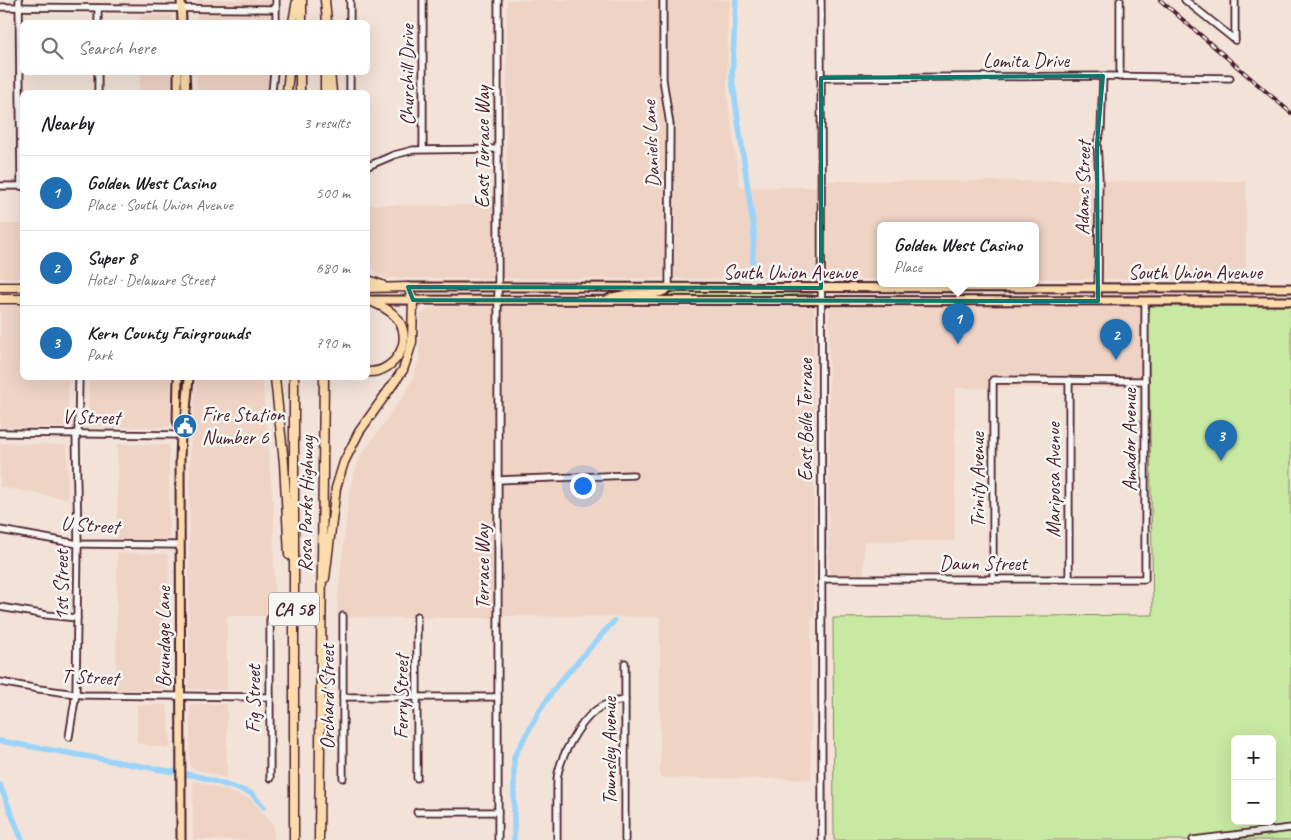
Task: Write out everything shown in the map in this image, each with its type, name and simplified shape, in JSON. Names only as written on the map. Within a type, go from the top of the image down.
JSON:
[{"type":"highway","points":[[294,20],[297,0]]},
{"type":"highway","points":[[302,0],[302,20]]},
{"type":"highway","points":[[324,0],[325,20]]},
{"type":"highway","points":[[287,90],[289,75]]},
{"type":"highway","points":[[300,75],[300,90]]},
{"type":"highway","points":[[325,75],[325,90]]},
{"type":"highway","points":[[330,75],[332,90]]},
{"type":"highway","points":[[370,281],[391,287]]},
{"type":"highway","points":[[0,287],[20,287]]},
{"type":"highway","points":[[320,620],[339,475],[355,439],[398,379],[412,342],[413,300],[408,287],[370,288]]},
{"type":"highway","points":[[0,299],[20,300]]},
{"type":"highway","points":[[370,301],[394,314],[401,325],[404,338],[400,352],[389,366],[380,371],[370,372]]},
{"type":"highway","points":[[275,380],[284,463],[294,616]]},
{"type":"highway","name":"Rosa Parks Highway","points":[[294,380],[294,840]]},
{"type":"highway","name":"Rosa Parks Highway","points":[[319,840],[324,380]]},
{"type":"main road","points":[[182,0],[182,20]]},
{"type":"main road","points":[[178,75],[178,90]]},
{"type":"main road","points":[[185,75],[186,90]]},
{"type":"main road","name":"South Union Avenue","points":[[408,287],[606,300],[1291,301]]},
{"type":"main road","points":[[606,300],[620,294],[662,294],[669,287]]},
{"type":"main road","name":"South Union Avenue","points":[[370,300],[413,300],[498,294],[669,287],[1291,288]]},
{"type":"main road","name":"Brundage Lane","points":[[178,380],[177,420],[181,435]]},
{"type":"main road","name":"Brundage Lane","points":[[181,840],[179,545],[181,435],[185,420],[189,380]]},
{"type":"street","points":[[19,0],[20,67]]},
{"type":"street","points":[[276,0],[276,20]]},
{"type":"street","points":[[350,0],[350,20]]},
{"type":"street","name":"Churchill Drive","points":[[423,0],[423,149]]},
{"type":"street","name":"East Terrace Way","points":[[498,0],[498,294]]},
{"type":"street","name":"Daniels Lane","points":[[663,0],[663,79],[670,125],[669,287]]},
{"type":"street","name":"East Belle Terrace","points":[[821,0],[822,840]]},
{"type":"street","points":[[1120,0],[1120,77]]},
{"type":"street","points":[[1185,0],[1235,40],[1235,0]]},
{"type":"street","points":[[0,7],[276,8]]},
{"type":"street","points":[[98,8],[98,20]]},
{"type":"street","points":[[20,75],[20,90]]},
{"type":"street","points":[[98,75],[98,90]]},
{"type":"street","points":[[272,90],[274,75]]},
{"type":"street","points":[[350,75],[350,90]]},
{"type":"street","name":"Lomita Drive","points":[[821,78],[1103,76],[1230,78]]},
{"type":"street","name":"Adams Street","points":[[1098,301],[1099,178],[1097,143],[1101,130],[1103,76]]},
{"type":"street","points":[[370,165],[404,152],[423,149],[498,149]]},
{"type":"street","points":[[0,186],[20,186]]},
{"type":"street","name":"Terrace Way","points":[[498,294],[498,840]]},
{"type":"street","name":"Amador Avenue","points":[[1145,301],[1145,579]]},
{"type":"street","name":"1st Street","points":[[69,737],[76,693],[79,380]]},
{"type":"street","name":"Trinity Avenue","points":[[993,579],[993,380],[1069,380]]},
{"type":"street","points":[[1069,380],[1145,381]]},
{"type":"street","name":"Mariposa Avenue","points":[[1069,380],[1069,579]]},
{"type":"street","name":"V Street","points":[[0,433],[181,435]]},
{"type":"street","points":[[498,480],[633,475]]},
{"type":"street","name":"U Street","points":[[0,530],[78,544],[179,545]]},
{"type":"street","name":"Dawn Street","points":[[822,579],[1145,579]]},
{"type":"street","points":[[0,606],[47,615],[77,618]]},
{"type":"street","name":"Orchard Street","points":[[343,616],[343,778]]},
{"type":"street","name":"Ferry Street","points":[[417,616],[417,778]]},
{"type":"street","name":"Fig Street","points":[[270,619],[270,778]]},
{"type":"street","name":"Townsley Avenue","points":[[625,663],[625,840]]},
{"type":"street","name":"T Street","points":[[0,682],[39,689],[104,695],[270,697]]},
{"type":"street","points":[[343,697],[498,697]]},
{"type":"street","points":[[557,840],[557,780],[563,754],[590,715],[604,705],[625,700]]},
{"type":"street","points":[[416,812],[498,812]]},
{"type":"street","points":[[1193,840],[1291,828]]},
{"type":"highlighted area","points":[[1103,76],[1097,143],[1098,301],[413,300],[408,287],[738,288],[821,288],[821,78]]},
{"type":"shaded area","points":[[197,0],[271,0],[271,20],[197,20]]},
{"type":"shaded area","points":[[507,0],[731,0],[728,16],[727,94],[740,187],[814,187],[829,181],[1246,181],[1246,279],[1039,279],[1039,222],[877,222],[877,279],[388,278],[379,275],[370,266],[370,205],[506,205]]},
{"type":"shaded area","points":[[139,15],[172,15],[172,20],[140,20]]},
{"type":"shaded area","points":[[140,75],[171,75],[171,90],[140,90]]},
{"type":"shaded area","points":[[197,75],[270,75],[268,90],[197,90]]},
{"type":"shaded area","points":[[0,224],[20,224],[20,278],[0,278]]},
{"type":"shaded area","points":[[1143,305],[1142,387],[955,388],[955,541],[864,541],[864,576],[833,575],[829,572],[829,307]]},
{"type":"shaded area","points":[[0,306],[20,306],[20,380],[68,380],[68,427],[0,427]]},
{"type":"shaded area","points":[[441,307],[814,307],[814,617],[811,617],[811,779],[660,778],[660,617],[337,617],[350,486],[360,457],[405,393],[413,378],[419,359],[420,320],[422,314],[428,309]]},
{"type":"shaded area","points":[[89,380],[171,380],[169,427],[88,427]]},
{"type":"shaded area","points":[[196,380],[262,380],[274,515],[274,616],[227,616],[227,690],[188,689],[190,451]]},
{"type":"shaded area","points":[[0,443],[67,445],[68,499],[0,487]]},
{"type":"shaded area","points":[[117,444],[169,445],[169,538],[117,539]]},
{"type":"shaded area","points":[[117,553],[166,554],[169,557],[167,689],[116,690]]},
{"type":"shaded area","points":[[192,704],[227,704],[227,778],[190,768],[190,706]]},
{"type":"shaded area","points":[[137,705],[167,706],[171,747],[166,748],[137,743]]},
{"type":"shaded area","points":[[193,780],[251,799],[274,826],[274,840],[193,840]]},
{"type":"green space","points":[[672,292],[813,294],[746,297],[656,296]]},
{"type":"green space","points":[[1148,306],[1291,306],[1291,840],[834,840],[833,618],[1153,615]]},
{"type":"waterway","points":[[736,0],[732,78],[754,231],[752,275]]},
{"type":"waterway","points":[[514,840],[514,757],[540,710],[557,685],[614,621]]},
{"type":"waterway","points":[[0,741],[197,776],[251,793],[264,807]]},
{"type":"waterway","points":[[0,785],[22,840]]},
{"type":"railway","points":[[1160,0],[1291,113]]},
{"type":"place","name":"Golden West Casino","points":[[958,344]]},
{"type":"place","name":"Super 8","points":[[1116,360]]},
{"type":"place","name":"Fire Station Number 6","points":[[185,426]]},
{"type":"place","name":"Kern County Fairgrounds","points":[[1221,461]]}]
